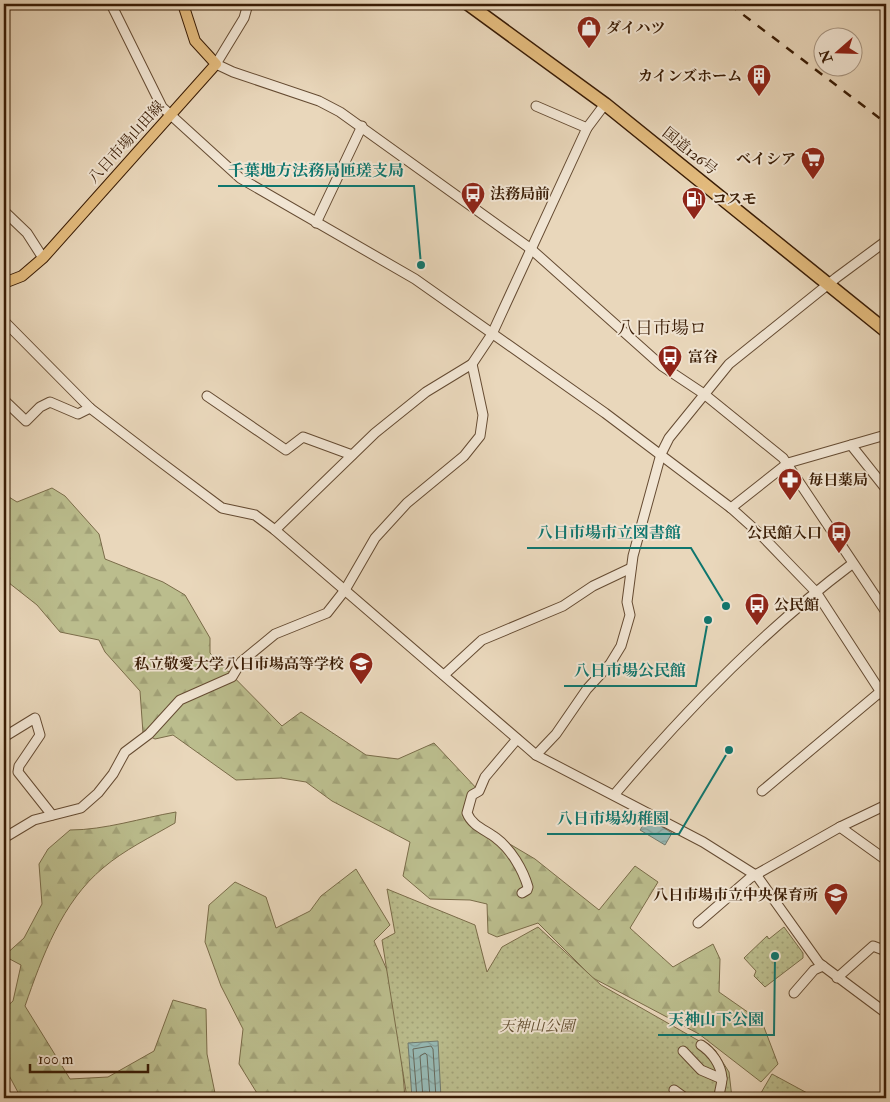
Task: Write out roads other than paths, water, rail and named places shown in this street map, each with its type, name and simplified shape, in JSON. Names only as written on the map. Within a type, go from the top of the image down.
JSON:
[{"type":"highway","name":"国道126号","points":[[468,4],[605,104],[886,331]]},
{"type":"main road","points":[[183,4],[195,40],[216,64]]},
{"type":"main road","name":"八日市場山田線","points":[[4,283],[22,276],[43,258],[216,64]]},
{"type":"street","points":[[111,4],[162,107],[240,178],[415,279],[661,454],[731,508],[760,534],[816,592],[884,689],[886,700]]},
{"type":"street","points":[[183,4],[196,4]]},
{"type":"street","points":[[248,4],[244,18],[216,64],[233,72],[319,101],[362,126],[531,248],[662,366],[704,394],[788,463],[852,564],[886,612]]},
{"type":"street","points":[[274,530],[375,433],[426,392],[472,364],[492,334],[587,128],[605,104]]},
{"type":"street","points":[[536,106],[587,128]]},
{"type":"street","points":[[316,223],[362,126]]},
{"type":"street","points":[[4,211],[27,233],[43,258]]},
{"type":"street","points":[[536,755],[556,734],[621,646],[630,615],[628,602],[631,568],[661,454],[669,438],[729,364],[828,284],[886,241]]},
{"type":"street","points":[[4,320],[90,408],[222,508],[255,515],[536,755],[703,842],[757,876],[823,966],[886,1013]]},
{"type":"street","points":[[4,838],[34,820],[80,808],[98,793],[113,774],[125,752],[149,734],[180,700],[232,677],[241,662],[275,634],[327,613],[345,590],[375,538],[407,503],[464,456],[480,436],[483,415],[472,364]]},
{"type":"street","points":[[207,396],[286,450],[304,437],[352,456]]},
{"type":"street","points":[[4,400],[26,421],[40,406],[50,402],[78,414],[90,408]]},
{"type":"street","points":[[731,508],[788,463],[886,436]]},
{"type":"street","points":[[851,445],[886,489]]},
{"type":"street","points":[[614,795],[665,738],[775,627],[852,564]]},
{"type":"street","points":[[444,676],[482,640],[563,606],[594,586],[631,568]]},
{"type":"street","points":[[762,791],[884,689]]},
{"type":"street","points":[[4,738],[35,718],[40,735],[19,766],[18,772],[52,815]]},
{"type":"street","points":[[517,738],[485,777],[479,791],[472,794],[467,813],[478,827],[498,839],[521,868],[528,887],[522,893]]},
{"type":"street","points":[[698,923],[750,878],[757,876],[840,827],[886,805]]},
{"type":"street","points":[[840,827],[886,860]]},
{"type":"street","points":[[837,978],[873,946],[886,951]]},
{"type":"street","points":[[794,993],[814,970],[823,966]]},
{"type":"street","points":[[701,1045],[710,1050],[722,1079],[720,1098]]},
{"type":"street","points":[[683,1051],[701,1070],[722,1079]]},
{"type":"street","points":[[674,1090],[685,1098]]},
{"type":"water","points":[[648,818],[672,833],[665,845],[640,830]]},
{"type":"water","points":[[438,1041],[441,1098],[412,1098],[408,1043]]},
{"type":"railway","points":[[729,4],[886,123]]},
{"type":"place","name":"ダイハツ","points":[[589,49]]},
{"type":"place","name":"カインズホーム","points":[[759,97]]},
{"type":"place","name":"ベイシア","points":[[813,180]]},
{"type":"place","name":"法務局前","points":[[473,215]]},
{"type":"place","name":"コスモ","points":[[694,220]]},
{"type":"place","name":"千葉地方法務局匝瑳支局","points":[[421,265]]},
{"type":"place","name":"富谷","points":[[670,378]]},
{"type":"place","name":"毎日薬局","points":[[790,501]]},
{"type":"place","name":"公民館入口","points":[[839,554]]},
{"type":"place","name":"八日市場市立図書館","points":[[726,606]]},
{"type":"place","name":"八日市場公民館","points":[[708,620]]},
{"type":"place","name":"公民館","points":[[757,626]]},
{"type":"place","name":"私立敬愛大学八日市場高等学校","points":[[361,685]]},
{"type":"place","name":"八日市場幼稚園","points":[[729,750]]},
{"type":"place","name":"八日市場市立中央保育所","points":[[836,916]]},
{"type":"place","name":"天神山下公園","points":[[775,956]]},
{"type":"district","name":"八日市場ロ","points":[[662,328]]},
{"type":"park label","name":"天神山公園","points":[[537,1026]]}]
